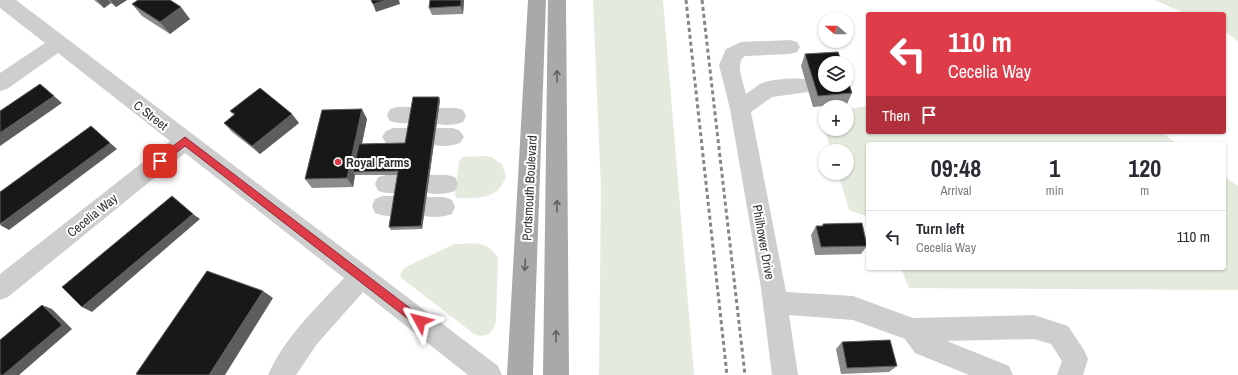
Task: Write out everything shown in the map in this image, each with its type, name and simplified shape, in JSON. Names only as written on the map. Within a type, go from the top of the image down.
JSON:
[{"type":"main road","name":"Portsmouth Boulevard","points":[[520,375],[537,0]]},
{"type":"main road","name":"Portsmouth Boulevard","points":[[556,375],[557,0]]},
{"type":"street","name":"C Street","points":[[3,0],[489,375]]},
{"type":"street","points":[[0,83],[59,43]]},
{"type":"street","name":"Philhower Drive","points":[[785,375],[775,303],[740,109],[729,65],[733,54],[741,49],[790,47]]},
{"type":"street","points":[[740,109],[767,90],[801,86]]},
{"type":"street","name":"Cecelia Way","points":[[0,289],[185,141]]},
{"type":"street","points":[[290,371],[315,326],[362,276]]},
{"type":"street","points":[[775,303],[853,308],[913,330],[1034,327],[1059,335],[1075,359],[1070,375]]},
{"type":"street","points":[[913,330],[924,344],[1000,375]]},
{"type":"shaded area","points":[[593,0],[663,0],[694,375],[599,375],[601,189]]},
{"type":"shaded area","points":[[1155,0],[1238,0],[1238,41],[1226,32],[1226,12],[1182,12]]},
{"type":"shaded area","points":[[866,106],[866,134],[1164,134],[1175,142],[866,142],[866,216],[849,210],[840,180],[854,180],[854,144],[829,144],[827,136],[854,136],[854,108]]},
{"type":"shaded area","points":[[463,157],[491,157],[502,164],[506,176],[503,184],[493,194],[472,198],[457,198],[455,195],[459,161]]},
{"type":"shaded area","points":[[1226,177],[1238,186],[1238,290],[909,288],[902,270],[1226,270]]},
{"type":"shaded area","points":[[474,243],[484,245],[489,248],[498,258],[496,321],[493,329],[488,334],[482,336],[474,334],[404,280],[400,275],[404,268],[454,244]]},
{"type":"building","points":[[138,0],[170,0],[181,7],[160,22],[132,4]]},
{"type":"building","points":[[371,0],[387,0],[373,4]]},
{"type":"building","points":[[430,0],[461,0],[461,6],[429,8]]},
{"type":"building","points":[[838,52],[839,56],[818,56],[818,92],[852,93],[818,96],[805,54]]},
{"type":"building","points":[[40,84],[54,96],[0,133],[0,111]]},
{"type":"building","points":[[260,88],[292,114],[252,146],[224,123],[235,114],[230,111]]},
{"type":"building","points":[[413,97],[439,97],[421,226],[389,227],[398,171],[353,172],[359,144],[405,143]]},
{"type":"building","name":"Royal Farms","points":[[362,109],[347,178],[305,179],[322,110]]},
{"type":"building","points":[[91,126],[110,143],[0,224],[0,192]]},
{"type":"building","points":[[172,196],[193,214],[82,307],[62,287]]},
{"type":"building","points":[[862,223],[866,246],[821,247],[816,226],[823,226],[823,224]]},
{"type":"building","points":[[207,271],[263,291],[209,375],[136,374]]},
{"type":"building","points":[[42,305],[62,325],[3,375],[0,375],[0,340]]},
{"type":"building","points":[[890,340],[897,366],[847,368],[842,342]]},
{"type":"railway","points":[[686,0],[727,375]]},
{"type":"railway","points":[[702,0],[745,375]]},
{"type":"place","name":"Royal Farms","points":[[338,162]]},
{"type":"route","points":[[160,161],[185,141],[420,321]]}]
